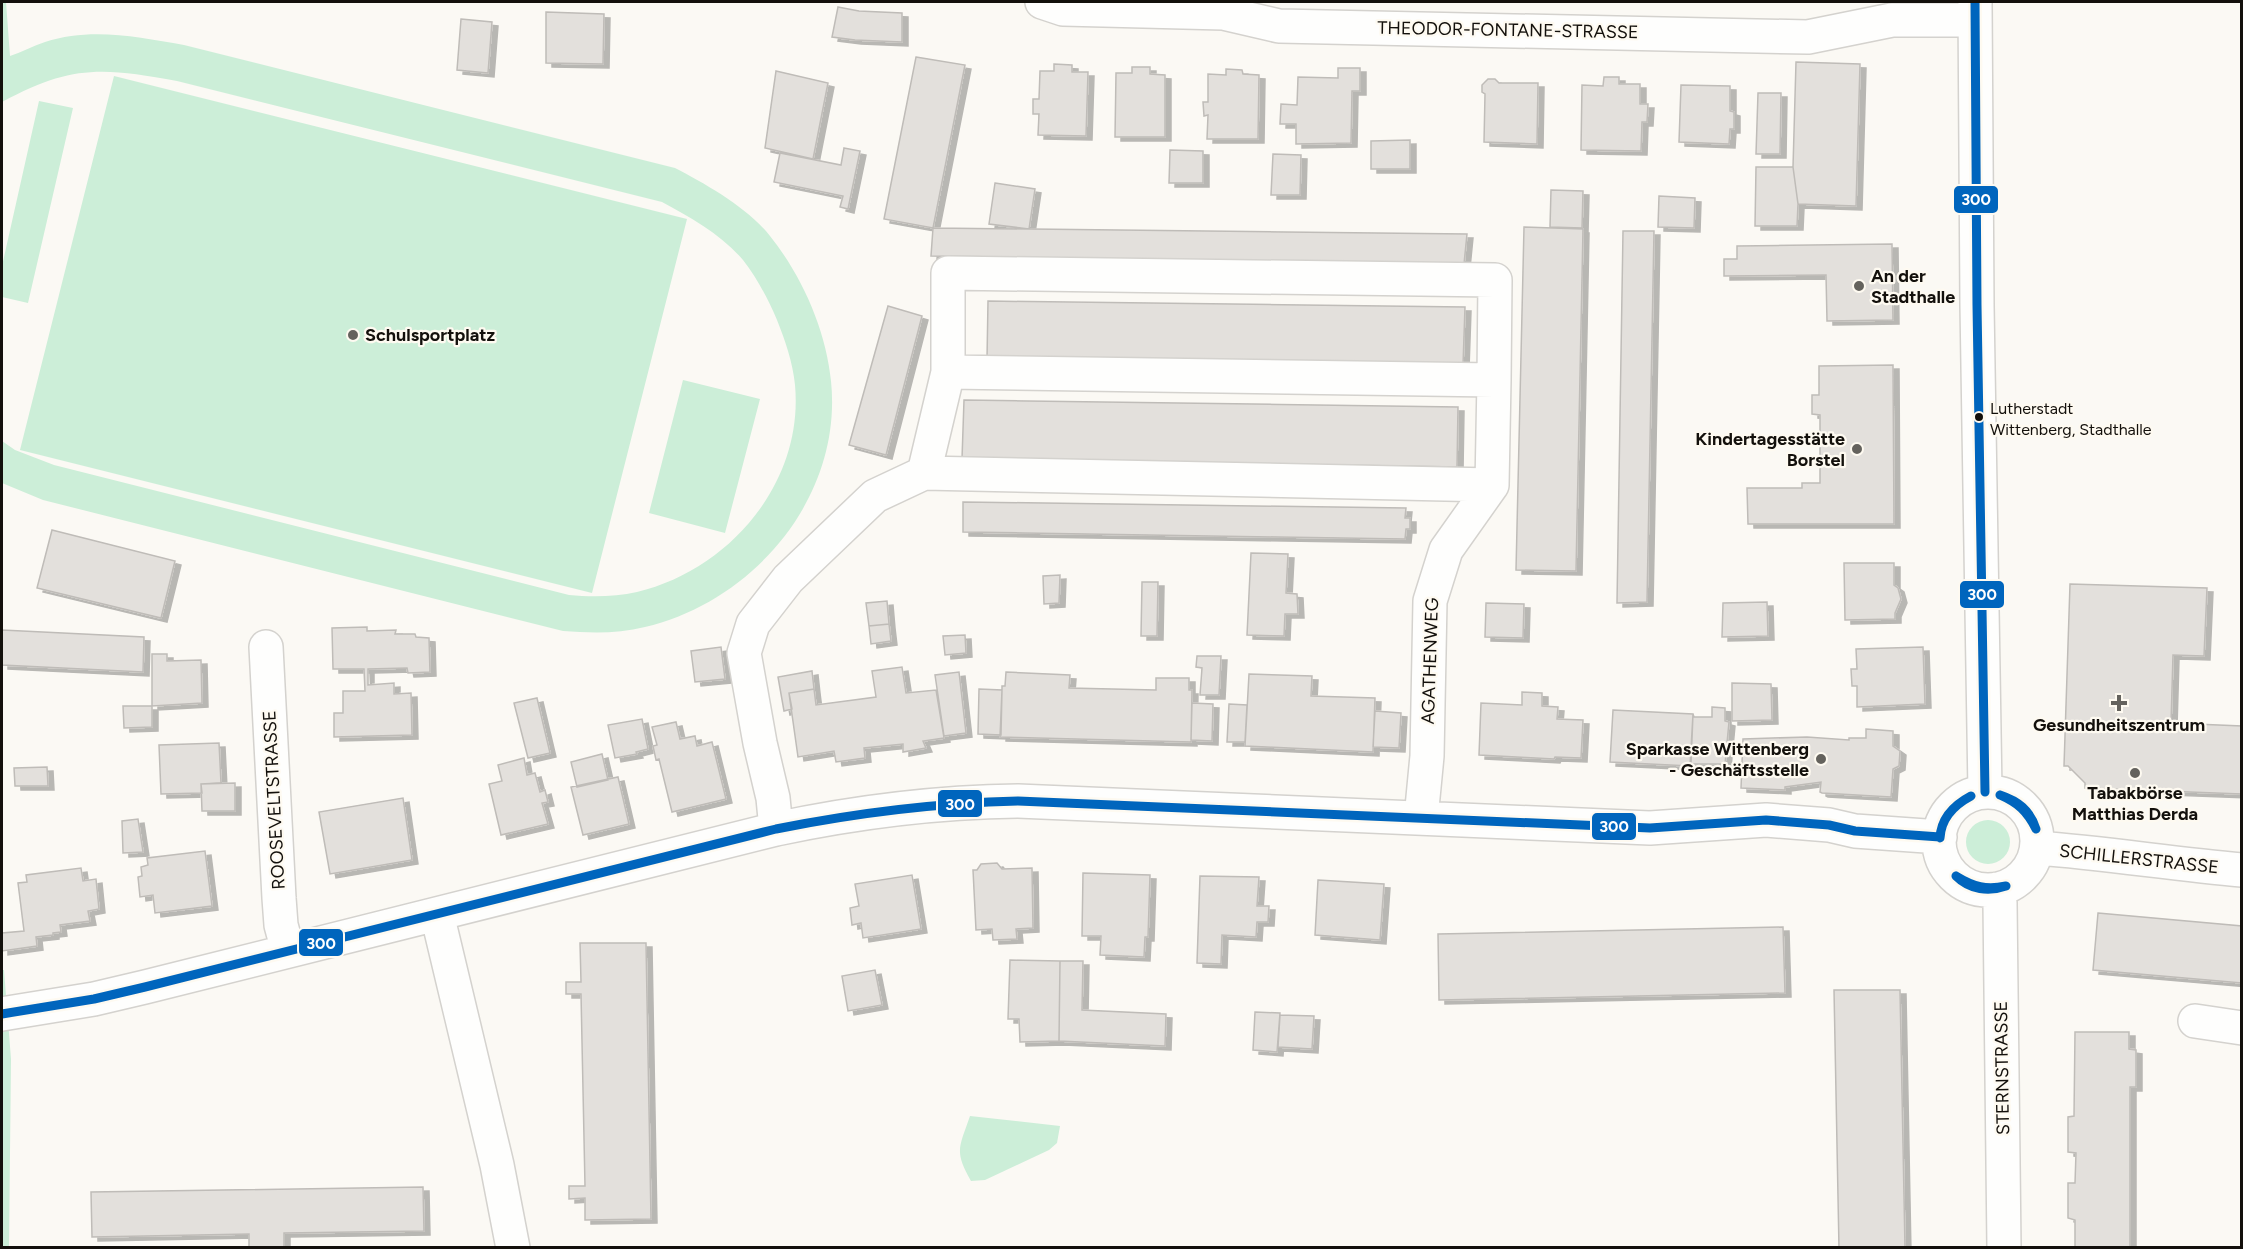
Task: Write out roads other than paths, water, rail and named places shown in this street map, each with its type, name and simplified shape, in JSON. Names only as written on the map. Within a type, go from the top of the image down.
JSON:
[{"type":"street","name":"THEODOR-FONTANE-STRASSE","points":[[1042,2],[1063,9],[1223,8],[1279,26],[1808,37],[1892,20],[1974,11]]},
{"type":"street","points":[[1974,11],[1985,792]]},
{"type":"street","points":[[776,829],[773,798],[760,743],[744,654],[753,624],[788,579],[875,496],[924,473],[1492,485],[1495,280],[948,273],[948,372],[924,473]]},
{"type":"street","points":[[948,372],[1494,380]]},
{"type":"street","name":"AGATHENWEG","points":[[1421,818],[1427,756],[1430,602],[1446,550],[1492,485]]},
{"type":"street","name":"ROOSEVELTSTRASSE","points":[[266,647],[279,898],[281,925],[288,951]]},
{"type":"street","points":[[1985,792],[2007,795],[2025,808],[2035,827],[2037,848],[2034,858],[2016,882],[1997,889],[1975,888],[1956,877],[1943,859],[1940,837],[1944,820],[1954,806],[1969,796],[1985,792]]},
{"type":"street","points":[[2,1014],[94,999],[776,829],[884,809],[969,801],[1018,801],[1650,828],[1766,820],[1829,825],[1856,831],[1940,837]]},
{"type":"street","name":"SCHILLERSTRASSE","points":[[2037,848],[2241,870]]},
{"type":"street","name":"STERNSTRASSE","points":[[1997,889],[2002,998],[2004,1248]]},
{"type":"street","points":[[437,914],[494,1154],[513,1248]]},
{"type":"street","points":[[2195,1021],[2241,1028]]},
{"type":"place","name":"An der Stadthalle","points":[[1859,286]]},
{"type":"place","name":"Schulsportplatz","points":[[353,335]]},
{"type":"place","name":"Lutherstadt Wittenberg, Stadthalle","points":[[1979,417]]},
{"type":"place","name":"Kindertagesstätte Borstel","points":[[1857,449]]},
{"type":"place","name":"Gesundheitszentrum","points":[[2119,703]]},
{"type":"place","name":"Sparkasse Wittenberg - Geschäftsstelle","points":[[1821,759]]},
{"type":"place","name":"Tabakbörse Matthias Derda","points":[[2135,773]]}]
